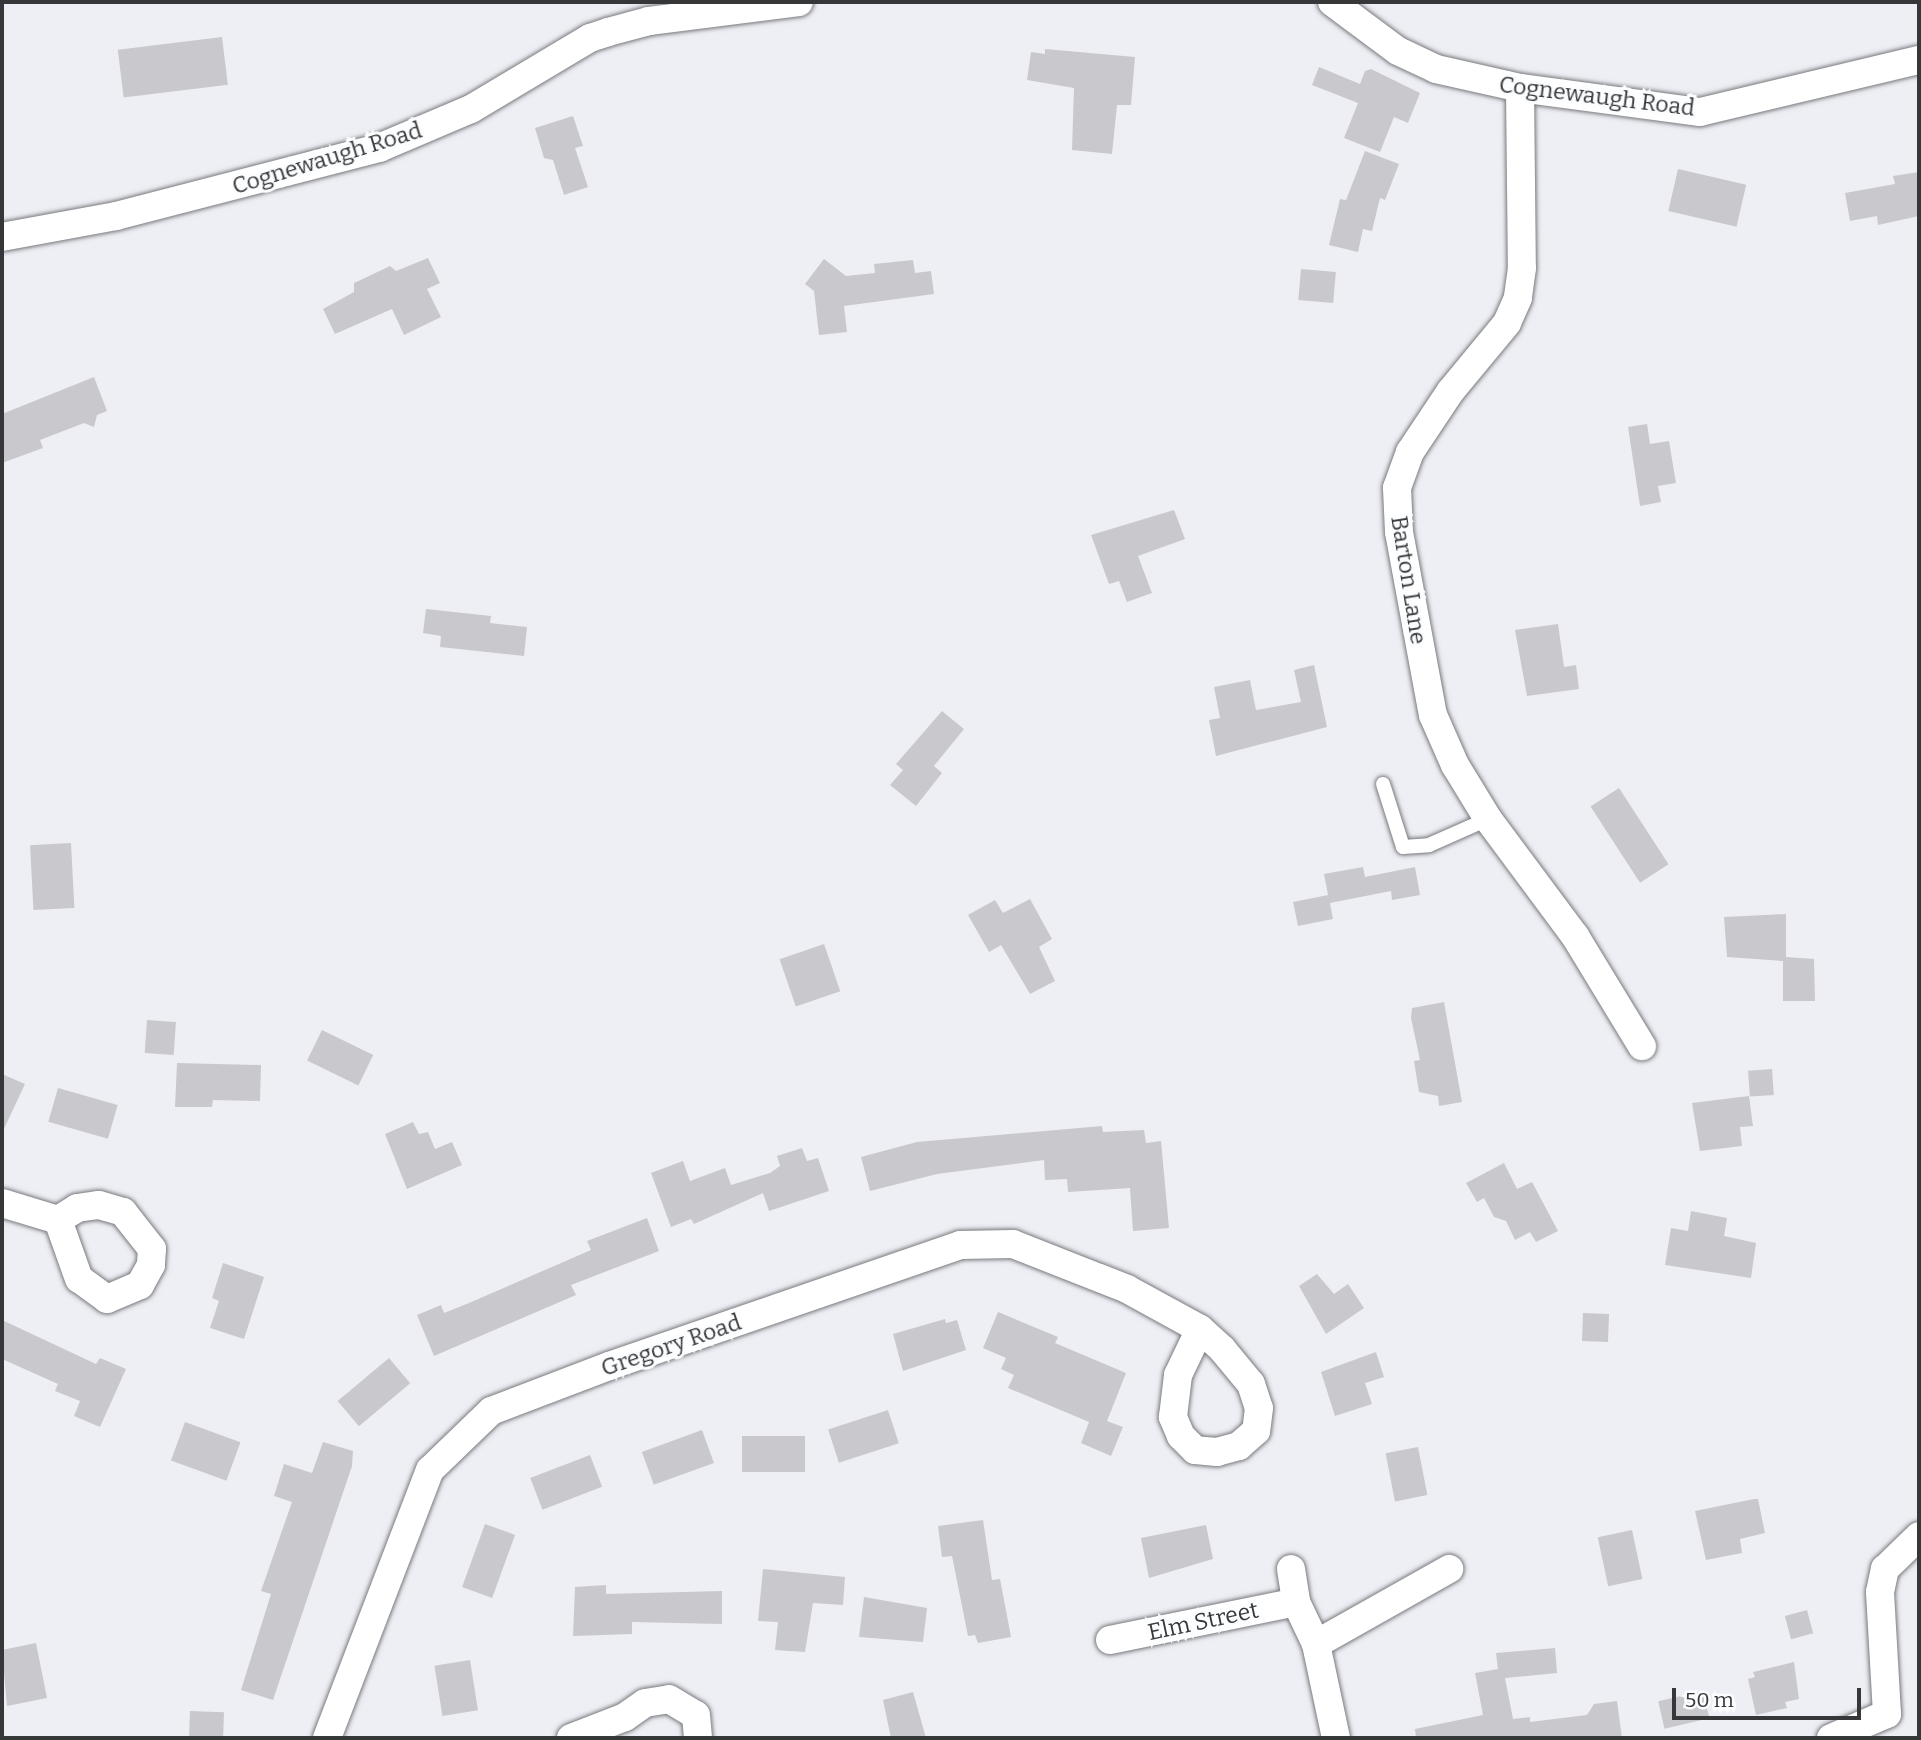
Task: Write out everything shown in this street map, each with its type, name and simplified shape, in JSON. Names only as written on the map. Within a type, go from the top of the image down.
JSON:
[{"type":"street","name":"Cognewaugh Road","points":[[2,237],[116,216],[379,148],[463,113],[590,38],[608,32],[649,21],[799,2]]},
{"type":"street","name":"Cognewaugh Road","points":[[1332,2],[1398,51],[1436,69],[1520,88],[1700,111],[1919,60]]},
{"type":"street","name":"Barton Lane","points":[[1520,88],[1522,268],[1518,298],[1507,323],[1450,392],[1410,452],[1397,488],[1406,581],[1433,715],[1455,765],[1488,819],[1575,936],[1642,1046]]},
{"type":"street","points":[[2,1203],[58,1220]]},
{"type":"street","name":"Gregory Road","points":[[327,1738],[430,1470],[491,1411],[609,1366],[960,1245],[1013,1244],[1127,1289],[1200,1329]]},
{"type":"street","points":[[1836,1737],[1887,1714],[1880,1592],[1885,1569],[1919,1536]]},
{"type":"street","points":[[1291,1569],[1296,1602],[1316,1644],[1336,1738]]},
{"type":"street","points":[[1316,1644],[1449,1569]]},
{"type":"street","name":"Elm Street","points":[[1110,1640],[1296,1602]]},
{"type":"street","points":[[579,1737],[625,1717],[645,1703],[669,1699],[696,1715],[698,1738]]},
{"type":"lane","points":[[1383,784],[1396,838],[1403,847],[1429,845],[1488,819]]},
{"type":"building","points":[[222,37],[228,85],[124,97],[118,50]]},
{"type":"building","points":[[1045,49],[1135,57],[1131,105],[1117,105],[1112,154],[1072,150],[1074,88],[1027,80],[1031,52],[1045,54]]},
{"type":"building","points":[[1319,67],[1360,84],[1365,71],[1371,69],[1420,93],[1408,123],[1394,117],[1380,152],[1344,138],[1358,103],[1312,85]]},
{"type":"building","points":[[573,116],[583,146],[575,148],[588,187],[564,195],[553,160],[544,158],[535,128]]},
{"type":"building","points":[[1365,151],[1399,164],[1385,200],[1380,198],[1372,231],[1363,229],[1358,252],[1329,245],[1340,199],[1346,200]]},
{"type":"building","points":[[1678,169],[1746,185],[1737,227],[1668,211]]},
{"type":"building","points":[[1919,172],[1919,216],[1878,225],[1877,216],[1850,221],[1845,193],[1895,184],[1893,176]]},
{"type":"building","points":[[428,258],[440,283],[427,289],[441,317],[404,335],[392,309],[335,334],[323,309],[354,292],[354,283],[390,266],[396,271]]},
{"type":"building","points":[[824,259],[846,276],[875,273],[874,264],[913,260],[915,273],[931,271],[934,294],[844,306],[847,332],[819,335],[814,291],[805,284]]},
{"type":"building","points":[[1301,269],[1336,272],[1333,303],[1298,300]]},
{"type":"building","points":[[94,377],[107,411],[97,415],[94,427],[84,423],[40,440],[43,448],[2,463],[2,414]]},
{"type":"building","points":[[1647,424],[1650,444],[1669,441],[1676,483],[1658,486],[1661,502],[1640,506],[1628,427]]},
{"type":"building","points":[[1174,510],[1185,539],[1138,556],[1152,593],[1127,602],[1119,581],[1109,584],[1091,535]]},
{"type":"building","points":[[426,609],[491,616],[490,623],[527,627],[524,656],[440,647],[441,636],[423,633]]},
{"type":"building","points":[[1558,624],[1564,667],[1576,665],[1579,689],[1527,696],[1515,630]]},
{"type":"building","points":[[1314,665],[1327,727],[1216,756],[1209,720],[1220,718],[1214,687],[1250,680],[1256,710],[1301,702],[1294,670]]},
{"type":"building","points":[[942,711],[964,729],[934,766],[942,773],[916,806],[890,785],[903,770],[896,764]]},
{"type":"building","points":[[1619,788],[1669,864],[1640,883],[1590,807]]},
{"type":"building","points":[[71,843],[74,908],[33,910],[30,845]]},
{"type":"building","points":[[1363,867],[1365,877],[1415,867],[1420,895],[1392,900],[1391,891],[1330,903],[1333,919],[1298,926],[1293,902],[1328,895],[1324,874]]},
{"type":"building","points":[[1030,899],[1052,939],[1039,947],[1055,981],[1030,994],[1001,945],[989,952],[968,915],[995,900],[1003,913]]},
{"type":"building","points":[[1786,914],[1786,957],[1814,959],[1815,1001],[1783,1001],[1783,961],[1727,957],[1724,917]]},
{"type":"building","points":[[824,944],[840,991],[796,1007],[780,959]]},
{"type":"building","points":[[1444,1002],[1462,1102],[1439,1106],[1438,1096],[1419,1092],[1414,1061],[1420,1060],[1411,1018],[1412,1008]]},
{"type":"building","points":[[147,1020],[176,1022],[174,1055],[145,1053]]},
{"type":"building","points":[[322,1030],[373,1055],[358,1086],[307,1061]]},
{"type":"building","points":[[177,1063],[261,1065],[260,1101],[213,1100],[212,1107],[175,1107]]},
{"type":"building","points":[[1772,1069],[1774,1095],[1750,1097],[1748,1071]]},
{"type":"building","points":[[2,1074],[25,1084],[2,1133]]},
{"type":"building","points":[[58,1088],[118,1105],[108,1139],[48,1122]]},
{"type":"building","points":[[1749,1096],[1753,1126],[1740,1127],[1742,1146],[1700,1151],[1692,1103]]},
{"type":"building","points":[[413,1122],[419,1134],[428,1132],[435,1149],[452,1142],[462,1165],[407,1189],[385,1134]]},
{"type":"building","points":[[1102,1126],[1103,1132],[1144,1130],[1146,1143],[1161,1141],[1169,1228],[1133,1231],[1130,1188],[1068,1192],[1067,1179],[1045,1180],[1044,1160],[937,1174],[870,1191],[861,1157],[917,1142]]},
{"type":"building","points":[[802,1148],[807,1161],[818,1158],[829,1191],[769,1211],[763,1193],[694,1224],[691,1219],[671,1227],[651,1173],[683,1161],[690,1181],[725,1168],[731,1185],[770,1173],[780,1166],[777,1156]]},
{"type":"building","points":[[1504,1163],[1517,1189],[1532,1182],[1558,1231],[1536,1242],[1530,1232],[1515,1240],[1506,1221],[1494,1217],[1484,1198],[1477,1202],[1466,1183]]},
{"type":"building","points":[[1691,1211],[1727,1218],[1724,1236],[1756,1243],[1751,1278],[1665,1265],[1671,1228],[1688,1231]]},
{"type":"building","points":[[647,1218],[659,1251],[571,1285],[576,1295],[434,1356],[417,1315],[441,1305],[444,1313],[469,1303],[591,1250],[587,1241]]},
{"type":"building","points":[[223,1263],[264,1277],[244,1339],[210,1328],[219,1301],[212,1298]]},
{"type":"building","points":[[1317,1274],[1334,1294],[1348,1284],[1364,1308],[1326,1334],[1299,1286]]},
{"type":"building","points":[[998,1312],[1058,1337],[1055,1343],[1126,1373],[1107,1421],[1123,1427],[1111,1456],[1081,1443],[1089,1422],[1008,1388],[1014,1375],[1001,1369],[1006,1358],[983,1348]]},
{"type":"building","points":[[1583,1313],[1609,1314],[1608,1342],[1582,1341]]},
{"type":"building","points":[[945,1319],[946,1323],[957,1320],[966,1350],[903,1371],[893,1334]]},
{"type":"building","points":[[2,1320],[96,1364],[100,1358],[126,1369],[100,1427],[74,1416],[80,1401],[55,1391],[58,1384],[2,1359]]},
{"type":"building","points":[[1376,1352],[1384,1377],[1365,1383],[1372,1404],[1335,1416],[1321,1372]]},
{"type":"building","points":[[389,1358],[410,1383],[359,1426],[338,1401]]},
{"type":"building","points":[[888,1410],[899,1443],[839,1463],[828,1429]]},
{"type":"building","points":[[185,1422],[240,1442],[226,1481],[171,1461]]},
{"type":"building","points":[[702,1430],[714,1463],[654,1485],[642,1452]]},
{"type":"building","points":[[742,1436],[805,1436],[805,1472],[742,1472]]},
{"type":"building","points":[[323,1442],[353,1451],[352,1466],[273,1700],[241,1690],[271,1594],[261,1591],[292,1502],[274,1496],[284,1464],[312,1473]]},
{"type":"building","points":[[1418,1447],[1427,1495],[1395,1501],[1386,1453]]},
{"type":"building","points":[[590,1455],[602,1487],[542,1510],[530,1478]]},
{"type":"building","points":[[1758,1499],[1765,1533],[1740,1539],[1742,1553],[1706,1560],[1695,1511]]},
{"type":"building","points":[[983,1520],[992,1580],[1000,1579],[1011,1637],[978,1643],[975,1635],[968,1636],[952,1556],[942,1557],[938,1526]]},
{"type":"building","points":[[485,1524],[515,1535],[492,1598],[462,1587]]},
{"type":"building","points":[[1206,1525],[1213,1559],[1149,1578],[1141,1538]]},
{"type":"building","points":[[1632,1530],[1642,1579],[1608,1586],[1598,1537]]},
{"type":"building","points":[[763,1569],[845,1577],[843,1605],[813,1603],[805,1652],[775,1650],[778,1622],[758,1621]]},
{"type":"building","points":[[606,1585],[606,1594],[722,1591],[722,1624],[632,1622],[632,1634],[573,1636],[575,1587]]},
{"type":"building","points":[[864,1597],[927,1608],[923,1642],[859,1637]]},
{"type":"building","points":[[1807,1610],[1813,1633],[1791,1639],[1785,1616]]},
{"type":"building","points":[[36,1643],[47,1698],[7,1706],[2,1650]]},
{"type":"building","points":[[1555,1648],[1557,1673],[1505,1678],[1513,1719],[1530,1717],[1530,1722],[1587,1715],[1594,1704],[1617,1701],[1622,1738],[1416,1738],[1415,1729],[1483,1715],[1475,1673],[1498,1669],[1496,1653]]},
{"type":"building","points":[[470,1660],[478,1710],[442,1716],[434,1666]]},
{"type":"building","points":[[1794,1662],[1799,1699],[1785,1702],[1787,1708],[1756,1715],[1748,1679],[1755,1677],[1753,1672]]},
{"type":"building","points":[[1703,1691],[1709,1718],[1664,1729],[1658,1701]]},
{"type":"building","points":[[913,1692],[926,1738],[891,1738],[883,1700]]},
{"type":"building","points":[[190,1711],[224,1712],[223,1738],[189,1738]]}]
